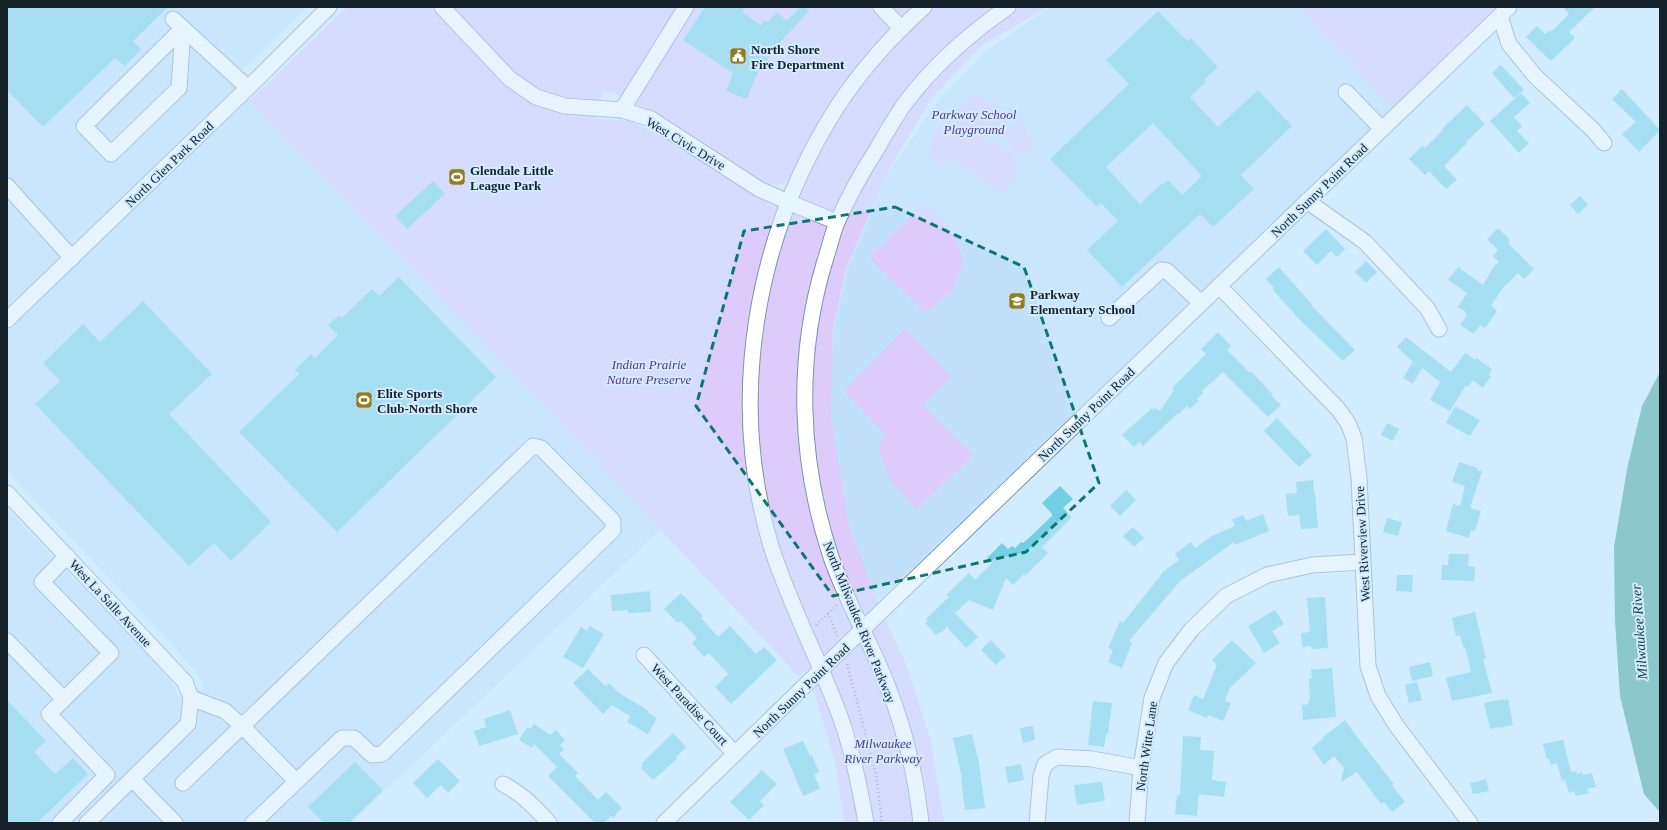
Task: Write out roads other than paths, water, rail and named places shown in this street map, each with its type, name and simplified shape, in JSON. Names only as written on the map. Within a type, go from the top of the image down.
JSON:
[{"type":"street","name":"North Glen Park Road","points":[[7,320],[248,88],[328,7]]},
{"type":"street","name":"West Civic Drive","points":[[442,7],[510,79],[536,97],[565,106],[622,110],[651,119],[759,189],[837,222]]},
{"type":"street","points":[[622,110],[686,7]]},
{"type":"street","points":[[881,7],[901,28]]},
{"type":"street","points":[[866,823],[856,771],[841,720],[822,670],[785,585],[771,545],[759,493],[753,458],[750,380],[755,327],[765,274],[788,202],[815,146],[837,107],[859,77],[901,28],[924,7]]},
{"type":"street","name":"North Milwaukee River Parkway","points":[[921,823],[918,796],[906,740],[888,687],[847,596],[831,555],[819,516],[810,474],[805,434],[804,385],[808,332],[816,294],[837,222],[862,172],[904,106],[926,79],[956,49],[1008,7]]},
{"type":"street","points":[[1505,12],[1509,44],[1535,76],[1593,130],[1604,143]]},
{"type":"street","name":"North Sunny Point Road","points":[[664,823],[1201,303],[1505,12]]},
{"type":"street","points":[[178,24],[248,88]]},
{"type":"street","points":[[178,24],[180,88],[111,154],[84,126],[178,24]]},
{"type":"street","points":[[1346,92],[1382,129]]},
{"type":"street","points":[[7,186],[72,258]]},
{"type":"street","points":[[1307,201],[1365,242],[1427,308],[1439,329]]},
{"type":"street","points":[[1109,318],[1161,270],[1167,271],[1201,303]]},
{"type":"street","name":"West Riverview Drive","points":[[1219,286],[1338,409],[1348,423],[1354,438],[1359,478],[1368,666],[1378,696],[1396,725],[1470,823]]},
{"type":"street","points":[[183,783],[533,446],[541,448],[613,521],[613,530],[382,754],[372,755],[354,738],[342,738],[253,823]]},
{"type":"street","name":"West La Salle Avenue","points":[[7,493],[184,682],[191,698]]},
{"type":"street","points":[[67,556],[42,582],[111,652],[49,714],[120,790]]},
{"type":"street","name":"North Witte Lane","points":[[1137,823],[1141,768],[1152,698],[1166,662],[1191,630],[1226,596],[1267,576],[1312,565],[1362,562]]},
{"type":"street","points":[[7,641],[64,698]]},
{"type":"street","name":"West Paradise Court","points":[[644,655],[735,754]]},
{"type":"street","points":[[87,823],[188,724],[191,698],[225,711],[242,726],[296,781]]},
{"type":"street","points":[[1037,823],[1042,776],[1045,764],[1057,757],[1092,759],[1141,768]]},
{"type":"street","points":[[60,823],[107,775]]},
{"type":"street","points":[[132,779],[176,823]]},
{"type":"street","points":[[503,784],[518,793],[534,806],[549,823]]},
{"type":"water","name":"Milwaukee River","points":[[1660,372],[1660,811],[1644,794],[1620,696],[1615,621],[1614,547],[1627,469],[1642,406]]},
{"type":"place","name":"North Shore Fire Department","points":[[738,56]]},
{"type":"place","name":"Glendale Little League Park","points":[[457,177]]},
{"type":"place","name":"Parkway Elementary School","points":[[1017,301]]},
{"type":"place","name":"Elite Sports Club-North Shore","points":[[364,400]]},
{"type":"park label","name":"Parkway School Playground","points":[[974,122]]},
{"type":"park label","name":"Indian Prairie Nature Preserve","points":[[649,372]]},
{"type":"park label","name":"Milwaukee River Parkway","points":[[883,750]]}]
